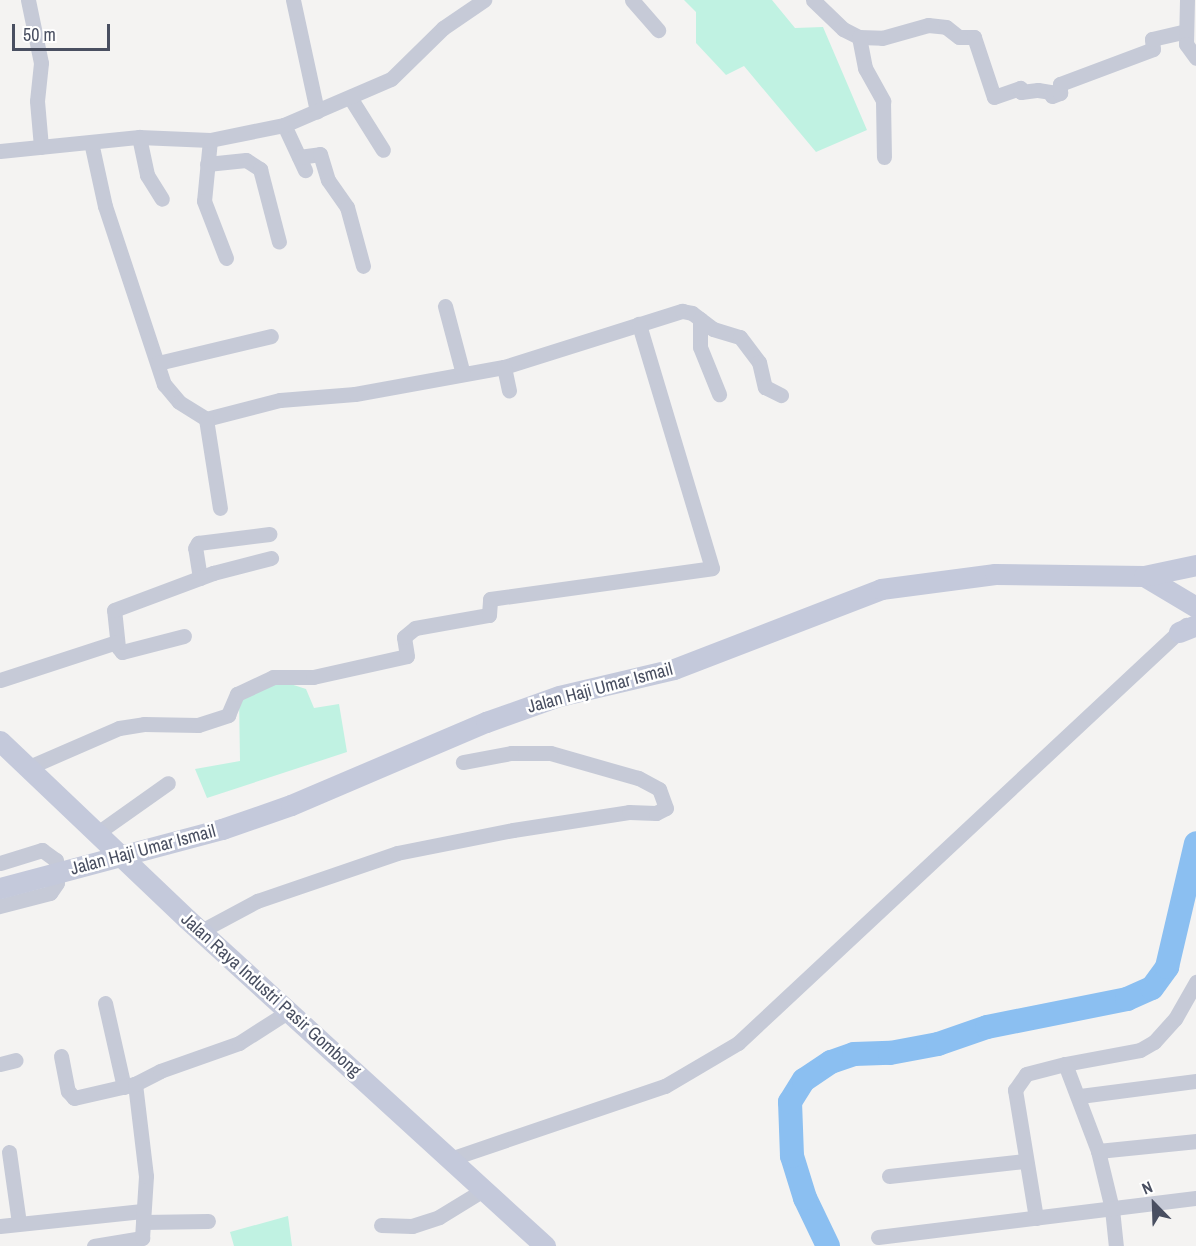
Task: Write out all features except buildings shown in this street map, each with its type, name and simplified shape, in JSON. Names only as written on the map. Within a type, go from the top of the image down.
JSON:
[{"type":"main road","name":"Jalan Haji Umar Ismail","points":[[0,888],[271,812],[559,696],[674,669],[881,589],[995,574],[1144,576],[1196,566]]},
{"type":"main road","points":[[1144,576],[1196,607]]},
{"type":"main road","name":"Jalan Raya Industri Pasir Gombong","points":[[0,741],[201,932],[544,1246]]},
{"type":"street","points":[[28,0],[41,63],[37,101],[41,147]]},
{"type":"street","points":[[292,0],[317,111]]},
{"type":"street","points":[[0,151],[139,137],[210,140],[284,126],[351,99],[391,79],[443,28],[484,0]]},
{"type":"street","points":[[632,0],[658,30]]},
{"type":"street","points":[[813,0],[843,29],[858,37],[882,38],[928,25],[946,27],[952,34],[974,37],[993,97],[1020,88],[1021,92],[1038,90],[1050,92],[1052,96],[1060,93],[1060,84],[1153,49],[1152,39],[1186,31]]},
{"type":"street","points":[[1187,0],[1187,48],[1196,58]]},
{"type":"street","points":[[858,37],[865,68],[883,100],[884,157]]},
{"type":"street","points":[[351,99],[383,150]]},
{"type":"street","points":[[284,126],[302,163],[320,154],[328,180],[347,207],[363,266]]},
{"type":"street","points":[[139,137],[147,175],[162,199]]},
{"type":"street","points":[[210,140],[204,201],[226,258]]},
{"type":"street","points":[[91,142],[105,206],[171,396],[206,419],[280,400],[355,394],[504,367],[682,311],[700,319],[713,329],[744,341],[759,362],[765,387],[781,395]]},
{"type":"street","points":[[207,164],[246,160],[260,169],[279,242]]},
{"type":"street","points":[[445,306],[463,374]]},
{"type":"street","points":[[700,319],[700,347],[719,394]]},
{"type":"street","points":[[27,768],[119,728],[144,724],[198,725],[228,715],[237,694],[273,677],[313,677],[407,656],[404,638],[415,628],[489,615],[490,599],[712,568],[639,324]]},
{"type":"street","points":[[158,363],[271,336]]},
{"type":"street","points":[[504,367],[509,390]]},
{"type":"street","points":[[206,419],[220,508]]},
{"type":"street","points":[[200,578],[195,548],[198,543],[269,534]]},
{"type":"street","points":[[184,636],[123,652],[117,642],[113,614],[116,607],[200,578],[271,558]]},
{"type":"street","points":[[450,1159],[665,1086],[738,1043],[1188,628],[1196,613]]},
{"type":"street","points":[[0,680],[117,642]]},
{"type":"street","points":[[201,932],[238,908],[397,853],[513,830],[629,812],[656,813],[666,808],[659,789],[638,778],[550,753],[511,753],[464,762]]},
{"type":"street","points":[[96,834],[168,783]]},
{"type":"street","points":[[0,863],[42,850],[56,860],[57,883],[50,893],[0,906]]},
{"type":"street","points":[[1036,1218],[1024,1161],[1015,1090],[1026,1074],[1140,1050],[1154,1042],[1176,1019],[1196,982]]},
{"type":"street","points":[[94,1246],[125,1244],[142,1238],[146,1176],[130,1086],[105,1003]]},
{"type":"street","points":[[61,1056],[68,1091],[74,1098],[130,1086],[160,1071],[239,1044],[289,1011]]},
{"type":"street","points":[[0,1064],[16,1060]]},
{"type":"street","points":[[1065,1064],[1080,1096],[1098,1151],[1112,1209],[1116,1246]]},
{"type":"street","points":[[1080,1096],[1196,1081]]},
{"type":"street","points":[[1098,1151],[1196,1141]]},
{"type":"street","points":[[9,1152],[19,1223]]},
{"type":"street","points":[[889,1176],[1024,1161]]},
{"type":"street","points":[[381,1225],[401,1227],[439,1217],[483,1190]]},
{"type":"street","points":[[879,1237],[1196,1198]]},
{"type":"street","points":[[0,1226],[142,1216],[208,1221]]},
{"type":"green space","points":[[684,0],[772,0],[795,28],[823,27],[867,130],[816,152],[744,66],[726,75],[696,43],[696,12]]},
{"type":"green space","points":[[278,680],[306,689],[314,708],[339,704],[347,752],[207,798],[195,769],[240,761],[239,697]]},
{"type":"green space","points":[[288,1216],[292,1246],[234,1246],[230,1232]]},
{"type":"waterway","points":[[828,1246],[805,1198],[792,1156],[790,1102],[804,1080],[831,1062],[854,1054],[890,1053],[938,1044],[987,1027],[1127,999],[1152,988],[1167,967],[1196,843]]}]
